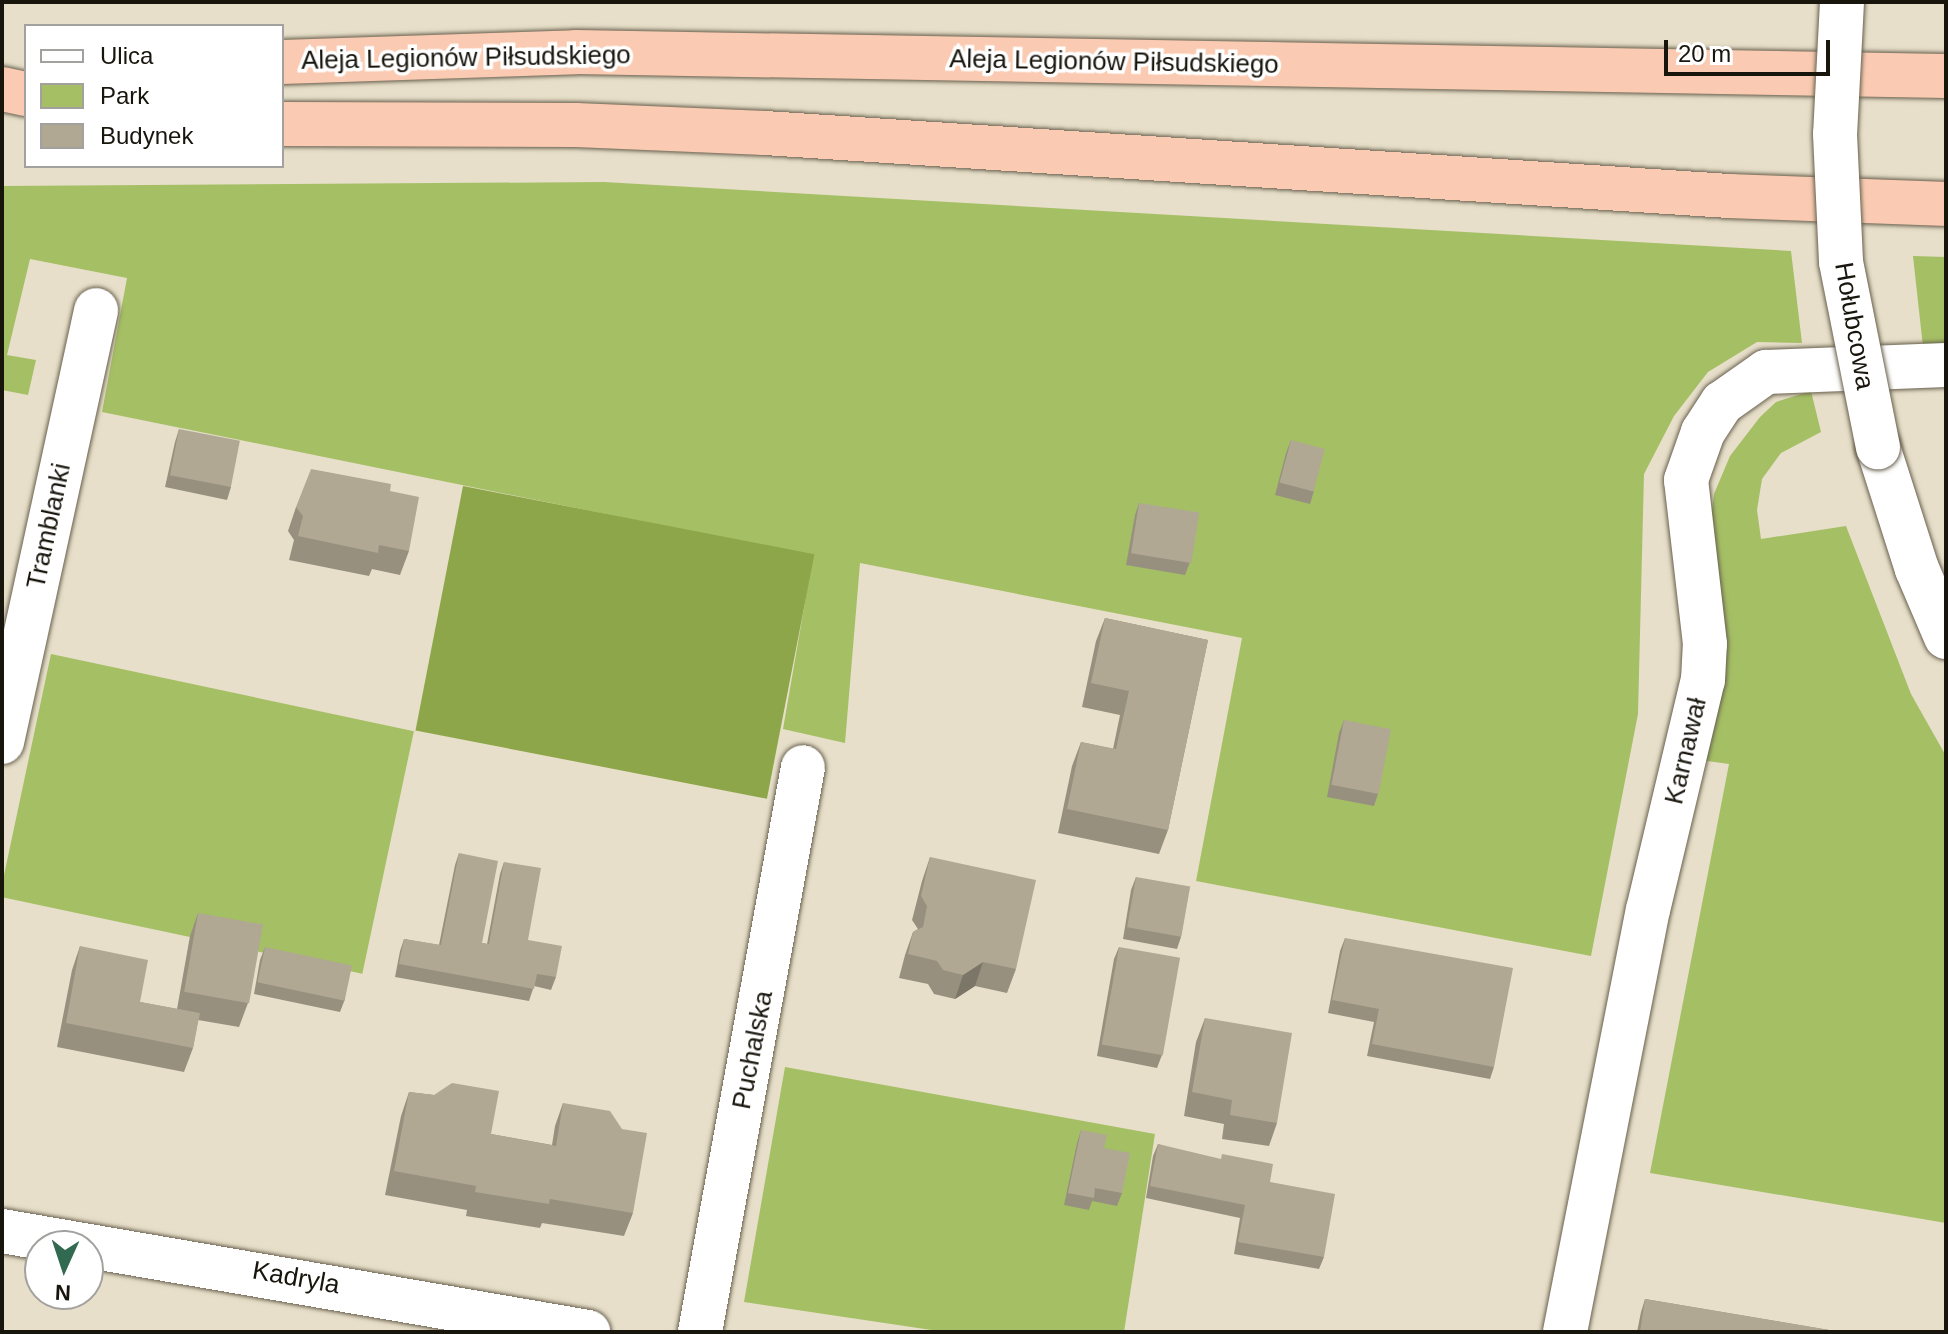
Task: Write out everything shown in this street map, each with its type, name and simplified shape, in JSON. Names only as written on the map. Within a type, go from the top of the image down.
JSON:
[{"type":"highway","name":"Aleja Legionów Piłsudskiego","points":[[284,62],[576,52],[1946,76]]},
{"type":"highway","points":[[2,72],[24,71]]},
{"type":"highway","points":[[2,89],[24,94]]},
{"type":"highway","points":[[284,124],[576,125],[765,133],[1730,196],[1946,204]]},
{"type":"street","name":"Hołubcowa","points":[[1842,2],[1835,134],[1841,262],[1878,447],[1917,569],[1946,637]]},
{"type":"street","name":"Tramblanki","points":[[2,742],[96,310]]},
{"type":"street","name":"Karnawał","points":[[1565,1332],[1648,910],[1703,680],[1705,644],[1686,480],[1703,432],[1722,403],[1766,372],[1946,365]]},
{"type":"street","name":"Puchalska","points":[[700,1332],[803,767]]},
{"type":"street","name":"Kadryla","points":[[2,1231],[588,1332]]},
{"type":"green space","points":[[604,182],[1791,251],[1802,343],[1757,342],[1708,372],[1674,416],[1644,474],[1638,714],[1591,956],[1196,881],[1242,638],[860,563],[845,743],[783,729],[813,556],[102,412],[127,278],[30,259],[7,355],[36,360],[28,395],[2,390],[2,186]]},
{"type":"green space","points":[[1913,256],[1946,257],[1946,347],[1923,347]]},
{"type":"green space","points":[[1811,391],[1821,432],[1781,453],[1762,479],[1757,510],[1761,539],[1846,526],[1911,694],[1946,756],[1946,1223],[1650,1173],[1729,764],[1700,760],[1726,673],[1710,526],[1714,494],[1730,456],[1760,417],[1776,402]]},
{"type":"green space","points":[[463,486],[814,554],[767,799],[415,730]]},
{"type":"green space","points":[[51,654],[414,731],[362,974],[2,897],[2,885]]},
{"type":"green space","points":[[785,1067],[1155,1134],[1124,1332],[945,1332],[744,1302]]},
{"type":"building","points":[[179,429],[240,441],[231,487],[170,475]]},
{"type":"building","points":[[1291,440],[1325,449],[1313,492],[1280,483]]},
{"type":"building","points":[[311,469],[391,484],[390,491],[419,497],[409,551],[379,545],[378,553],[298,536],[303,516],[296,507]]},
{"type":"building","points":[[1139,503],[1199,513],[1191,563],[1131,553]]},
{"type":"building","points":[[1105,618],[1208,640],[1168,830],[1067,809],[1081,742],[1116,749],[1129,691],[1091,683]]},
{"type":"building","points":[[1344,720],[1391,729],[1379,794],[1331,785]]},
{"type":"building","points":[[459,853],[498,861],[482,943],[489,944],[504,862],[541,868],[528,940],[562,946],[556,977],[537,974],[534,989],[399,964],[404,939],[441,945]]},
{"type":"building","points":[[930,857],[1036,880],[1016,969],[983,962],[963,975],[943,970],[937,961],[908,954],[913,932],[923,927],[927,906],[921,896]]},
{"type":"building","points":[[1136,877],[1190,887],[1181,937],[1127,927]]},
{"type":"building","points":[[198,913],[263,924],[249,1003],[184,992]]},
{"type":"building","points":[[1345,938],[1513,968],[1494,1067],[1372,1044],[1379,1009],[1332,1000]]},
{"type":"building","points":[[80,946],[148,960],[140,1002],[200,1013],[193,1048],[66,1023]]},
{"type":"building","points":[[265,947],[352,966],[345,1001],[258,982]]},
{"type":"building","points":[[1119,947],[1180,958],[1163,1055],[1102,1044]]},
{"type":"building","points":[[1205,1018],[1292,1033],[1277,1123],[1230,1115],[1232,1100],[1192,1092]]},
{"type":"building","points":[[452,1083],[499,1091],[491,1134],[556,1146],[563,1103],[610,1111],[622,1129],[647,1133],[633,1213],[550,1199],[549,1204],[475,1192],[476,1186],[394,1171],[409,1092],[434,1095]]},
{"type":"building","points":[[1081,1130],[1107,1135],[1104,1148],[1130,1153],[1122,1193],[1095,1188],[1094,1198],[1068,1193]]},
{"type":"building","points":[[1158,1144],[1221,1159],[1222,1154],[1273,1164],[1270,1182],[1335,1194],[1324,1257],[1238,1242],[1245,1205],[1150,1186]]},
{"type":"building","points":[[1645,1299],[1841,1332],[1640,1332]]}]
